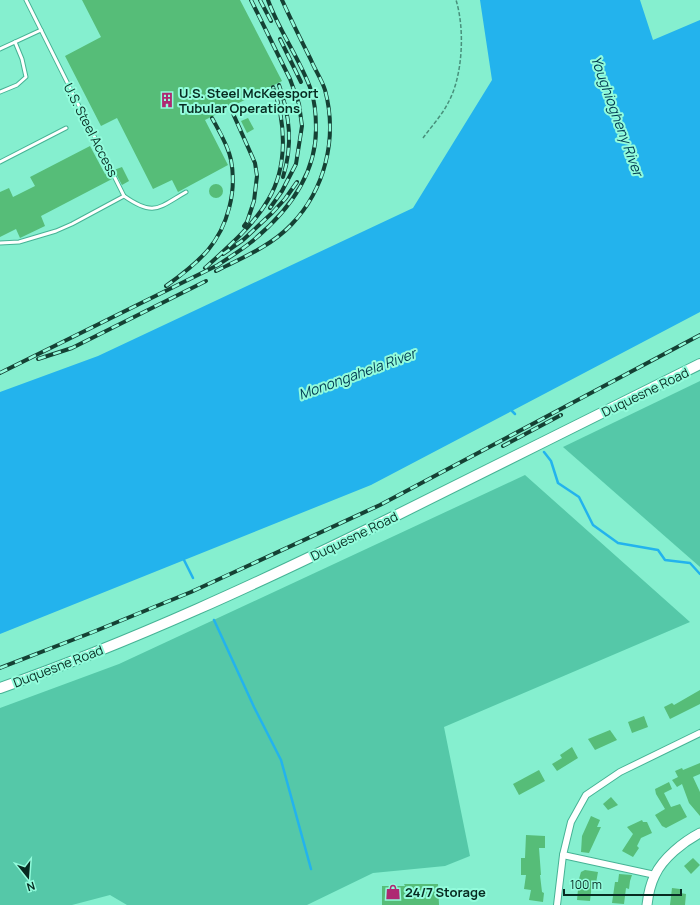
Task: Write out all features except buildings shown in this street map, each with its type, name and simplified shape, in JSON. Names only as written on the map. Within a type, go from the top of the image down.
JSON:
[{"type":"main road","name":"Duquesne Road","points":[[0,688],[37,675],[224,599],[410,509],[700,364]]},
{"type":"street","points":[[557,905],[562,855],[571,822],[586,795],[620,772],[700,733]]},
{"type":"street","points":[[647,905],[654,875],[671,854],[693,837],[700,834]]},
{"type":"street","points":[[562,855],[654,875]]},
{"type":"lane","name":"U.S. Steel Access","points":[[26,0],[124,196]]},
{"type":"lane","points":[[0,49],[41,30]]},
{"type":"lane","points":[[0,92],[16,85],[26,77],[22,59],[15,42]]},
{"type":"lane","points":[[0,162],[66,128]]},
{"type":"lane","points":[[0,243],[19,242],[56,231],[124,196],[137,205],[150,210],[158,208],[186,192]]},
{"type":"path","points":[[423,138],[448,103],[455,84],[461,53],[461,25],[456,0]]},
{"type":"green space","points":[[700,381],[700,567],[563,447]]},
{"type":"green space","points":[[525,475],[690,622],[444,727],[470,856],[445,866],[373,873],[307,905],[127,905],[110,895],[72,905],[0,905],[0,708],[119,664]]},
{"type":"water","points":[[480,0],[640,0],[653,40],[700,20],[700,312],[371,485],[0,634],[0,392],[98,356],[413,208],[492,80]]},
{"type":"waterway","points":[[512,411],[515,414]]},
{"type":"waterway","points":[[544,452],[551,461],[558,483],[579,497],[593,525],[618,543],[658,550],[665,560],[690,563],[700,574]]},
{"type":"waterway","points":[[184,560],[193,578]]},
{"type":"waterway","points":[[214,620],[254,707],[281,760],[311,869]]},
{"type":"railway","points":[[251,0],[290,79],[299,104],[302,126],[296,164],[282,191],[270,208]]},
{"type":"railway","points":[[260,0],[271,21]]},
{"type":"railway","points":[[0,373],[218,265],[250,243],[276,220],[287,207],[305,179],[311,163],[315,146],[315,114],[311,90],[268,0]]},
{"type":"railway","points":[[216,271],[265,245],[291,225],[303,211],[312,196],[320,180],[326,162],[330,126],[329,108],[325,90],[282,0]]},
{"type":"railway","points":[[280,39],[301,82]]},
{"type":"railway","points":[[279,85],[286,108],[289,131],[288,153],[283,177]]},
{"type":"railway","points":[[205,268],[222,253],[255,218],[268,200],[274,187],[282,159],[283,144],[281,115],[273,87]]},
{"type":"railway","points":[[231,109],[255,163],[257,176],[254,201],[247,222],[244,226]]},
{"type":"railway","points":[[166,286],[193,265],[208,250],[215,241],[226,219],[232,196],[233,172],[230,154],[212,118]]},
{"type":"railway","points":[[223,254],[243,240],[272,213],[285,199],[297,182]]},
{"type":"railway","points":[[38,359],[72,348],[206,281]]},
{"type":"railway","points":[[0,668],[191,592],[380,505],[700,335]]},
{"type":"railway","points":[[503,446],[561,415]]},
{"type":"place","name":"U.S. Steel McKeesport Tubular Operations","points":[[167,100]]},
{"type":"place","name":"24/7 Storage","points":[[393,892]]},
{"type":"water label","name":"Youghiogheny River","points":[[617,116]]},
{"type":"water label","name":"Monongahela River","points":[[357,374]]}]
